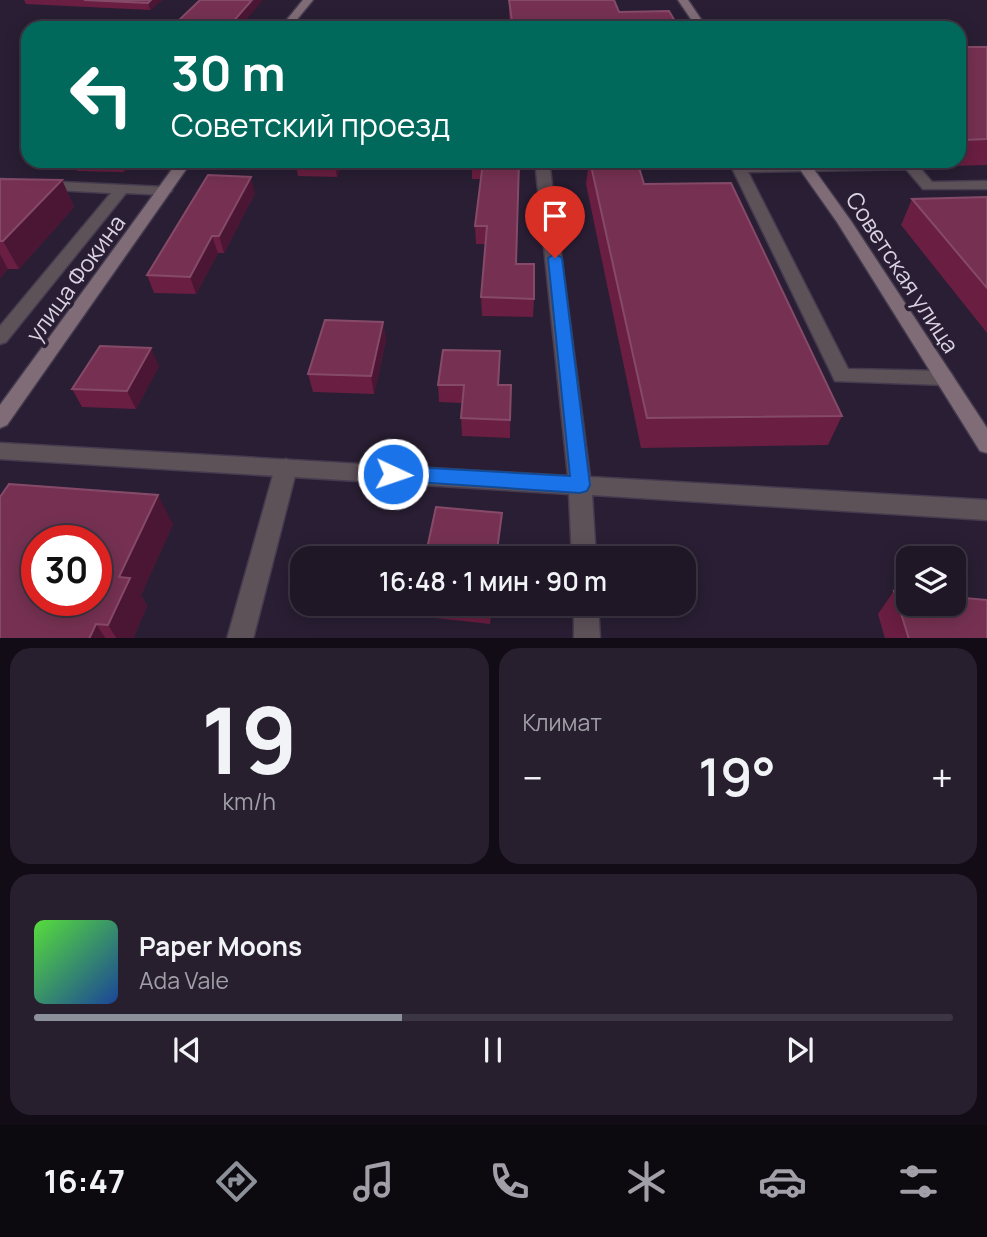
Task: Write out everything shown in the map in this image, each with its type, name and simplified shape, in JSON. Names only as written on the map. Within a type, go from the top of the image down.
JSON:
[{"type":"main road","points":[[291,21],[308,0]]},
{"type":"main road","points":[[683,0],[697,21]]},
{"type":"main road","name":"улица Фокина","points":[[0,420],[180,168]]},
{"type":"main road","name":"Советская улица","points":[[806,168],[844,220],[987,444]]},
{"type":"street","points":[[543,168],[580,485],[583,546]]},
{"type":"street","points":[[739,168],[842,376],[944,378]]},
{"type":"street","points":[[913,168],[928,186],[987,185]]},
{"type":"street","points":[[0,183],[165,191]]},
{"type":"street","points":[[0,338],[122,189]]},
{"type":"street","points":[[0,451],[987,510]]},
{"type":"street","points":[[240,638],[286,468]]},
{"type":"street","points":[[586,616],[587,638]]},
{"type":"building","points":[[84,0],[151,0],[148,3]]},
{"type":"building","points":[[200,0],[252,0],[234,21],[178,21]]},
{"type":"building","points":[[509,0],[614,0],[619,12],[669,11],[675,21],[512,21]]},
{"type":"building","points":[[966,47],[987,47],[987,139],[966,140]]},
{"type":"building","points":[[482,168],[519,168],[516,264],[534,264],[534,299],[481,297],[487,226],[475,226]]},
{"type":"building","points":[[592,168],[639,168],[644,184],[731,183],[842,416],[647,418]]},
{"type":"building","points":[[208,175],[251,177],[219,236],[212,236],[190,277],[147,275]]},
{"type":"building","points":[[0,179],[62,180],[3,241],[0,241]]},
{"type":"building","points":[[987,197],[987,288],[912,199]]},
{"type":"building","points":[[325,320],[383,322],[371,376],[308,374]]},
{"type":"building","points":[[100,346],[151,348],[127,391],[72,389]]},
{"type":"building","points":[[443,350],[500,351],[498,385],[511,385],[510,420],[461,418],[464,385],[438,385]]},
{"type":"building","points":[[9,484],[158,495],[119,577],[130,578],[108,625],[96,624],[89,638],[0,638],[0,497]]},
{"type":"building","points":[[436,507],[502,513],[498,546],[428,546]]},
{"type":"building","points":[[966,598],[987,600],[987,638],[909,638],[902,616],[966,616]]},
{"type":"route","points":[[393,474],[580,485],[555,258]]}]
